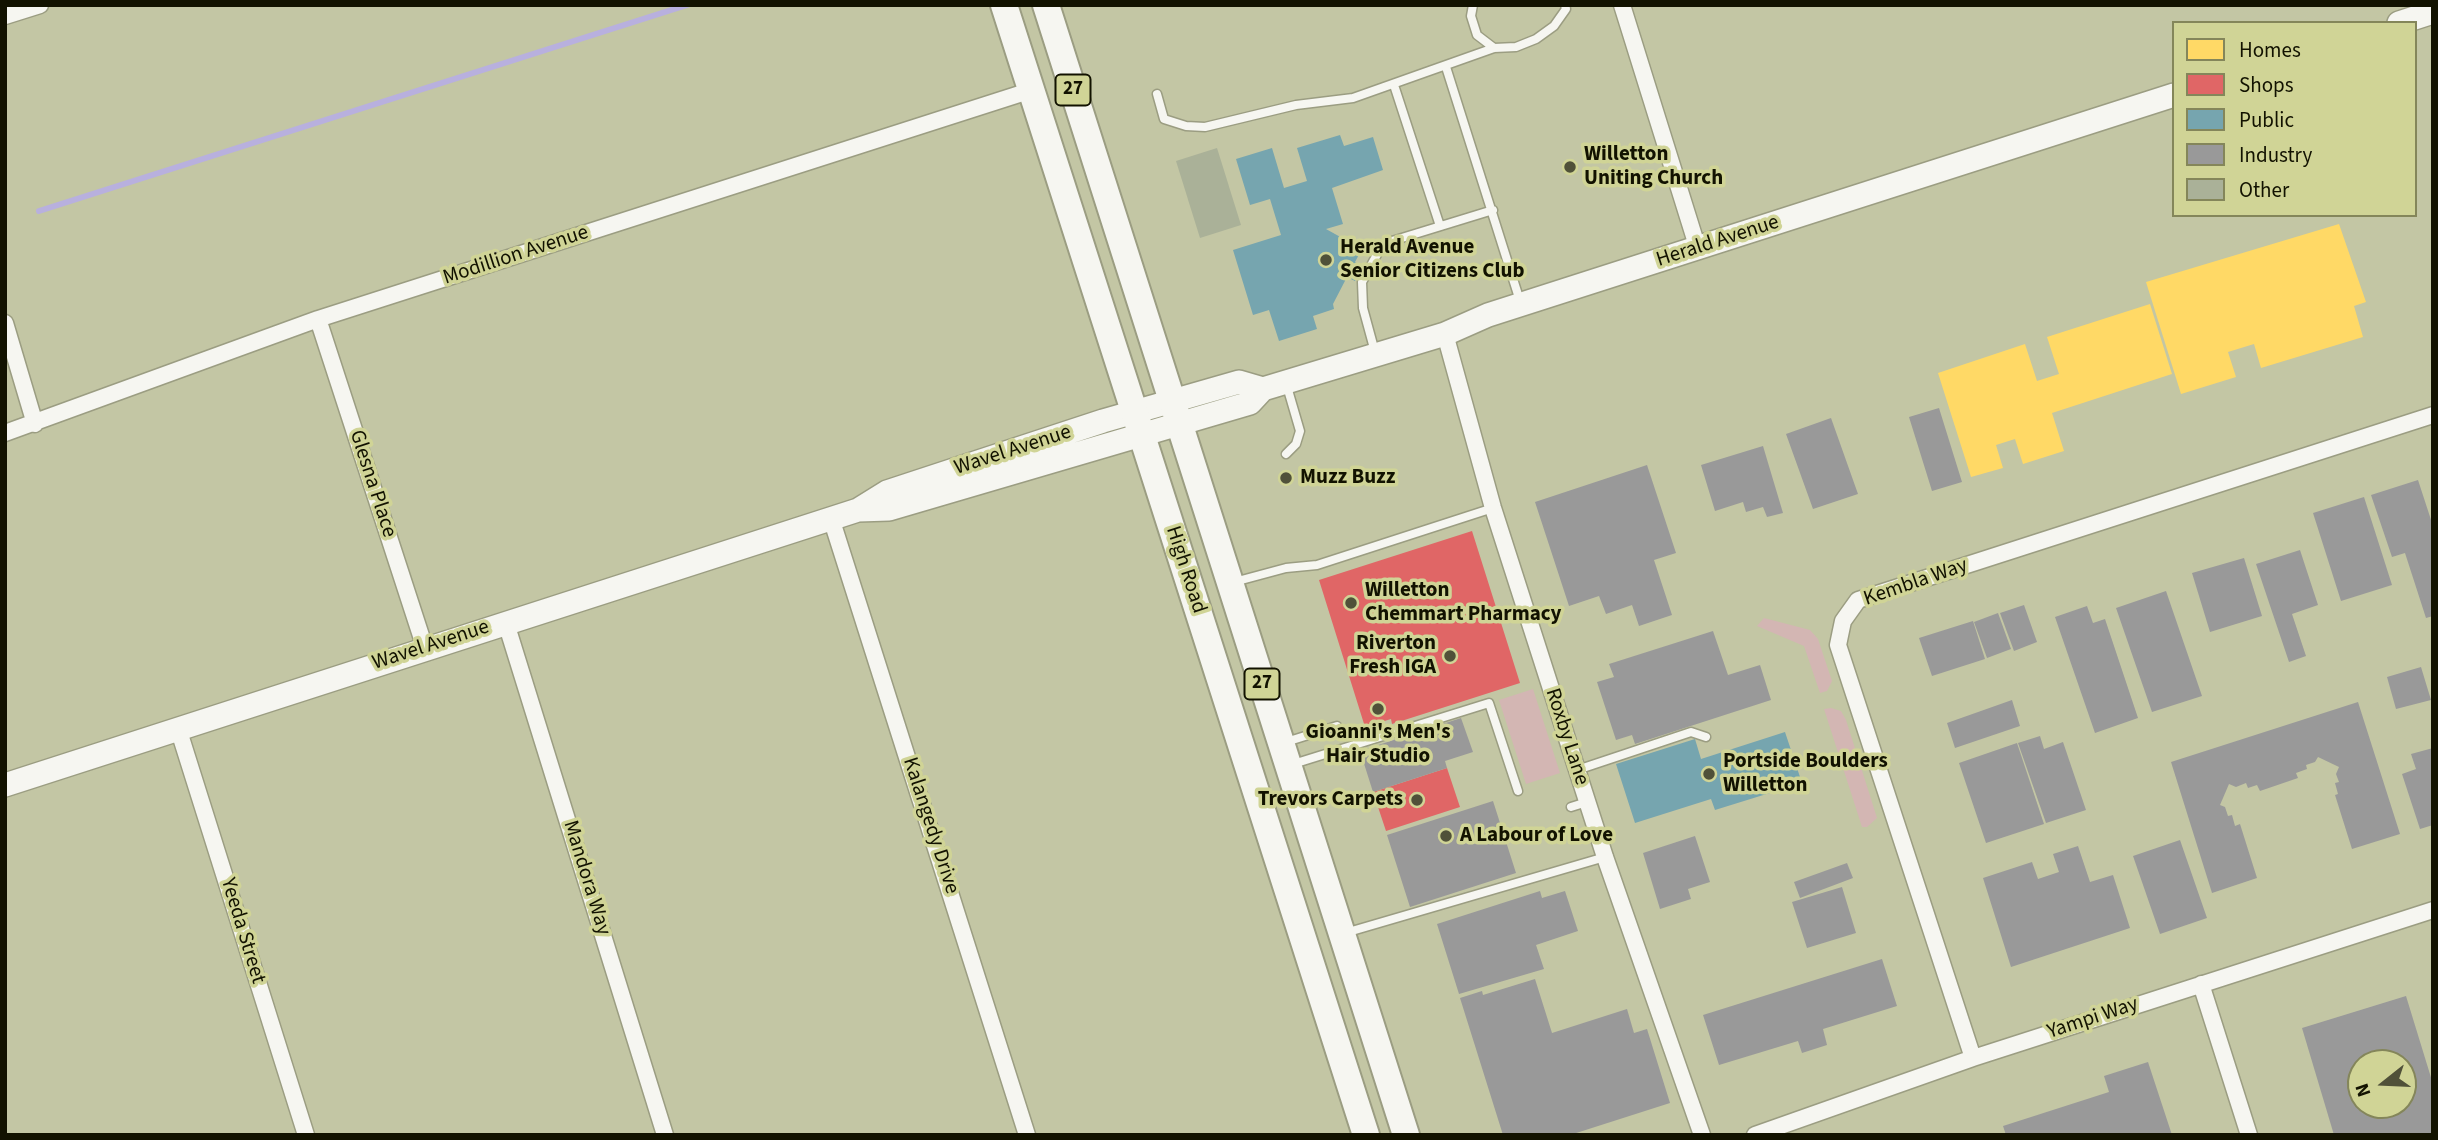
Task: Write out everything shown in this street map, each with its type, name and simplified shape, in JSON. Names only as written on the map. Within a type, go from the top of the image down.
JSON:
[{"type":"main road","name":"High Road","points":[[1004,5],[1366,1135]]},
{"type":"main road","name":"High Road","points":[[1046,5],[1406,1135]]},
{"type":"street","points":[[5,16],[40,5]]},
{"type":"street","points":[[1622,5],[1698,249]]},
{"type":"street","points":[[2405,21],[2433,12]]},
{"type":"street","name":"Modillion Avenue","points":[[5,433],[318,319],[1032,90]]},
{"type":"street","name":"Herald Avenue","points":[[1139,424],[1176,413],[1239,382],[1263,388],[1445,334],[1521,304],[2172,96]]},
{"type":"street","name":"Glesna Place","points":[[318,319],[425,648]]},
{"type":"street","points":[[5,323],[35,424]]},
{"type":"street","name":"Roxby Lane","points":[[1445,334],[1493,508],[1577,770],[1579,804],[1605,857],[1702,1135]]},
{"type":"street","name":"Kembla Way","points":[[1973,1058],[1838,645],[1843,621],[1858,600],[2433,415]]},
{"type":"street","name":"Wavel Avenue","points":[[5,785],[831,518],[858,510],[889,509],[1010,471],[1139,424]]},
{"type":"street","name":"Kalangedy Drive","points":[[831,518],[1027,1135]]},
{"type":"street","name":"Mandora Way","points":[[506,622],[664,1135]]},
{"type":"street","name":"Yeeda Street","points":[[178,727],[306,1135]]},
{"type":"street","name":"Yampi Way","points":[[1755,1135],[1973,1058],[2433,910]]},
{"type":"street","points":[[2201,984],[2249,1135]]},
{"type":"lane","points":[[1473,5],[1471,16],[1477,35],[1494,48]]},
{"type":"lane","points":[[1157,94],[1164,119],[1186,126],[1205,127],[1296,105],[1353,98],[1494,48],[1516,47],[1536,40],[1554,26],[1566,9],[1565,5]]},
{"type":"lane","points":[[1446,66],[1521,304]]},
{"type":"lane","points":[[1394,85],[1440,226]]},
{"type":"lane","points":[[1376,355],[1363,308],[1362,282],[1380,249],[1392,242],[1493,210]]},
{"type":"lane","points":[[1286,382],[1300,431],[1296,444],[1286,454]]},
{"type":"lane","points":[[1231,584],[1286,568],[1317,565],[1493,508]]},
{"type":"lane","points":[[1284,755],[1489,703],[1518,791]]},
{"type":"lane","points":[[1284,755],[1337,726]]},
{"type":"lane","points":[[1577,770],[1691,732],[1706,737]]},
{"type":"lane","points":[[1342,934],[1605,857]]},
{"type":"shaded area","points":[[1764,618],[1810,630],[1818,639],[1832,681],[1827,691],[1820,693],[1804,646],[1757,626]]},
{"type":"shaded area","points":[[1533,689],[1560,773],[1526,784],[1499,700]]},
{"type":"shaded area","points":[[1824,709],[1841,711],[1846,720],[1877,818],[1867,827],[1862,827]]},
{"type":"building: Homes","points":[[2339,224],[2366,302],[2354,306],[2363,337],[2261,368],[2254,344],[2228,352],[2236,377],[2181,394],[2146,282]]},
{"type":"building: Homes","points":[[2150,304],[2172,374],[2052,413],[2064,451],[2023,464],[2015,439],[1996,445],[2003,468],[1971,477],[1938,373],[2025,344],[2037,381],[2059,374],[2047,337]]},
{"type":"building: Shops","points":[[1472,531],[1520,683],[1392,724],[1391,719],[1365,727],[1319,580]]},
{"type":"building: Shops","name":"Trevors Carpets","points":[[1447,768],[1460,807],[1386,831],[1373,792]]},
{"type":"building: Public","points":[[1340,135],[1344,146],[1373,137],[1383,170],[1332,188],[1343,224],[1326,229],[1362,249],[1355,262],[1363,267],[1355,281],[1347,277],[1333,304],[1334,309],[1313,316],[1317,329],[1279,341],[1269,310],[1253,315],[1233,250],[1281,235],[1270,199],[1250,205],[1236,159],[1272,148],[1284,188],[1307,181],[1297,148]]},
{"type":"building: Public","name":"Portside Boulders Willetton","points":[[1785,732],[1802,783],[1715,810],[1711,799],[1635,823],[1616,764],[1695,739],[1701,759]]},
{"type":"building: Industry","points":[[1939,408],[1962,482],[1932,491],[1909,417]]},
{"type":"building: Industry","points":[[1831,418],[1858,494],[1813,509],[1786,434]]},
{"type":"building: Industry","points":[[1763,446],[1783,513],[1767,517],[1763,507],[1746,512],[1743,502],[1715,511],[1701,465]]},
{"type":"building: Industry","points":[[1647,465],[1676,553],[1654,560],[1672,615],[1639,626],[1632,605],[1606,614],[1599,596],[1569,606],[1535,502]]},
{"type":"building: Industry","points":[[2418,480],[2433,526],[2433,616],[2426,618],[2405,553],[2392,557],[2371,495]]},
{"type":"building: Industry","points":[[2364,497],[2392,585],[2341,601],[2313,513]]},
{"type":"building: Industry","points":[[2300,550],[2318,605],[2292,614],[2306,656],[2289,662],[2256,564]]},
{"type":"building: Industry","points":[[2244,558],[2262,616],[2210,632],[2192,573]]},
{"type":"building: Industry","points":[[2166,591],[2202,696],[2152,712],[2116,608]]},
{"type":"building: Industry","points":[[2024,605],[2037,642],[2014,651],[2000,613]]},
{"type":"building: Industry","points":[[2087,606],[2093,623],[2105,619],[2138,718],[2095,733],[2055,617]]},
{"type":"building: Industry","points":[[1998,613],[2011,649],[1987,658],[1974,622]]},
{"type":"building: Industry","points":[[1973,621],[1985,659],[1932,676],[1919,638]]},
{"type":"building: Industry","points":[[1713,631],[1728,675],[1760,665],[1771,700],[1635,744],[1632,735],[1616,740],[1597,682],[1614,677],[1609,664]]},
{"type":"building: Industry","points":[[2421,667],[2431,700],[2396,709],[2387,677]]},
{"type":"building: Industry","points":[[2012,700],[2020,726],[1955,748],[1947,723]]},
{"type":"building: Industry","points":[[2358,702],[2400,834],[2352,849],[2335,795],[2338,794],[2335,783],[2339,782],[2336,774],[2339,767],[2318,757],[2315,762],[2306,765],[2307,769],[2296,773],[2298,778],[2260,791],[2257,785],[2248,788],[2246,783],[2236,787],[2229,784],[2220,805],[2225,807],[2228,816],[2232,815],[2235,826],[2240,824],[2257,878],[2212,893],[2171,762]]},
{"type":"building: Industry","points":[[1461,718],[1473,752],[1445,761],[1447,768],[1373,792],[1360,751]]},
{"type":"building: Industry","points":[[2040,736],[2044,749],[2063,742],[2086,810],[2046,823],[2018,743]]},
{"type":"building: Industry","points":[[2017,743],[2044,824],[1986,843],[1959,763]]},
{"type":"building: Industry","points":[[2433,748],[2433,825],[2420,829],[2402,774],[2416,769],[2411,754]]},
{"type":"building: Industry","points":[[1493,801],[1516,873],[1410,907],[1387,835]]},
{"type":"building: Industry","points":[[1695,836],[1710,882],[1688,889],[1691,899],[1660,909],[1643,853]]},
{"type":"building: Industry","points":[[2180,840],[2207,918],[2160,934],[2133,856]]},
{"type":"building: Industry","points":[[2078,846],[2090,882],[2113,875],[2130,928],[2011,967],[1983,878],[2032,862],[2038,879],[2059,872],[2053,854]]},
{"type":"building: Industry","points":[[1847,863],[1853,878],[1800,898],[1794,882]]},
{"type":"building: Industry","points":[[1842,887],[1856,933],[1807,948],[1792,902]]},
{"type":"building: Industry","points":[[1540,891],[1542,898],[1565,891],[1578,931],[1536,945],[1544,969],[1459,994],[1437,924]]},
{"type":"building: Industry","points":[[1882,959],[1897,1006],[1823,1029],[1827,1045],[1802,1053],[1798,1041],[1719,1065],[1703,1015]]},
{"type":"building: Industry","points":[[1535,979],[1552,1033],[1627,1009],[1634,1033],[1647,1029],[1670,1103],[1570,1135],[1503,1135],[1460,998],[1482,991],[1483,995]]},
{"type":"building: Industry","points":[[2406,996],[2433,1084],[2433,1135],[2334,1135],[2302,1028]]},
{"type":"building: Industry","points":[[2148,1062],[2172,1135],[2006,1135],[2003,1126],[2109,1092],[2104,1076]]},
{"type":"building: Other","points":[[1217,148],[1241,225],[1200,238],[1176,161]]},
{"type":"waterway","points":[[39,211],[687,5]]},
{"type":"place","name":"Willetton Uniting Church","points":[[1570,167]]},
{"type":"place","name":"Herald Avenue Senior Citizens Club","points":[[1326,260]]},
{"type":"place","name":"Muzz Buzz","points":[[1286,478]]},
{"type":"place","name":"Willetton Chemmart Pharmacy","points":[[1351,603]]},
{"type":"place","name":"Riverton Fresh IGA","points":[[1450,656]]},
{"type":"place","name":"Gioanni's Men's Hair Studio","points":[[1378,709]]},
{"type":"place","name":"Portside Boulders Willetton","points":[[1709,774]]},
{"type":"place","name":"Trevors Carpets","points":[[1417,800]]},
{"type":"place","name":"A Labour of Love","points":[[1446,836]]}]
